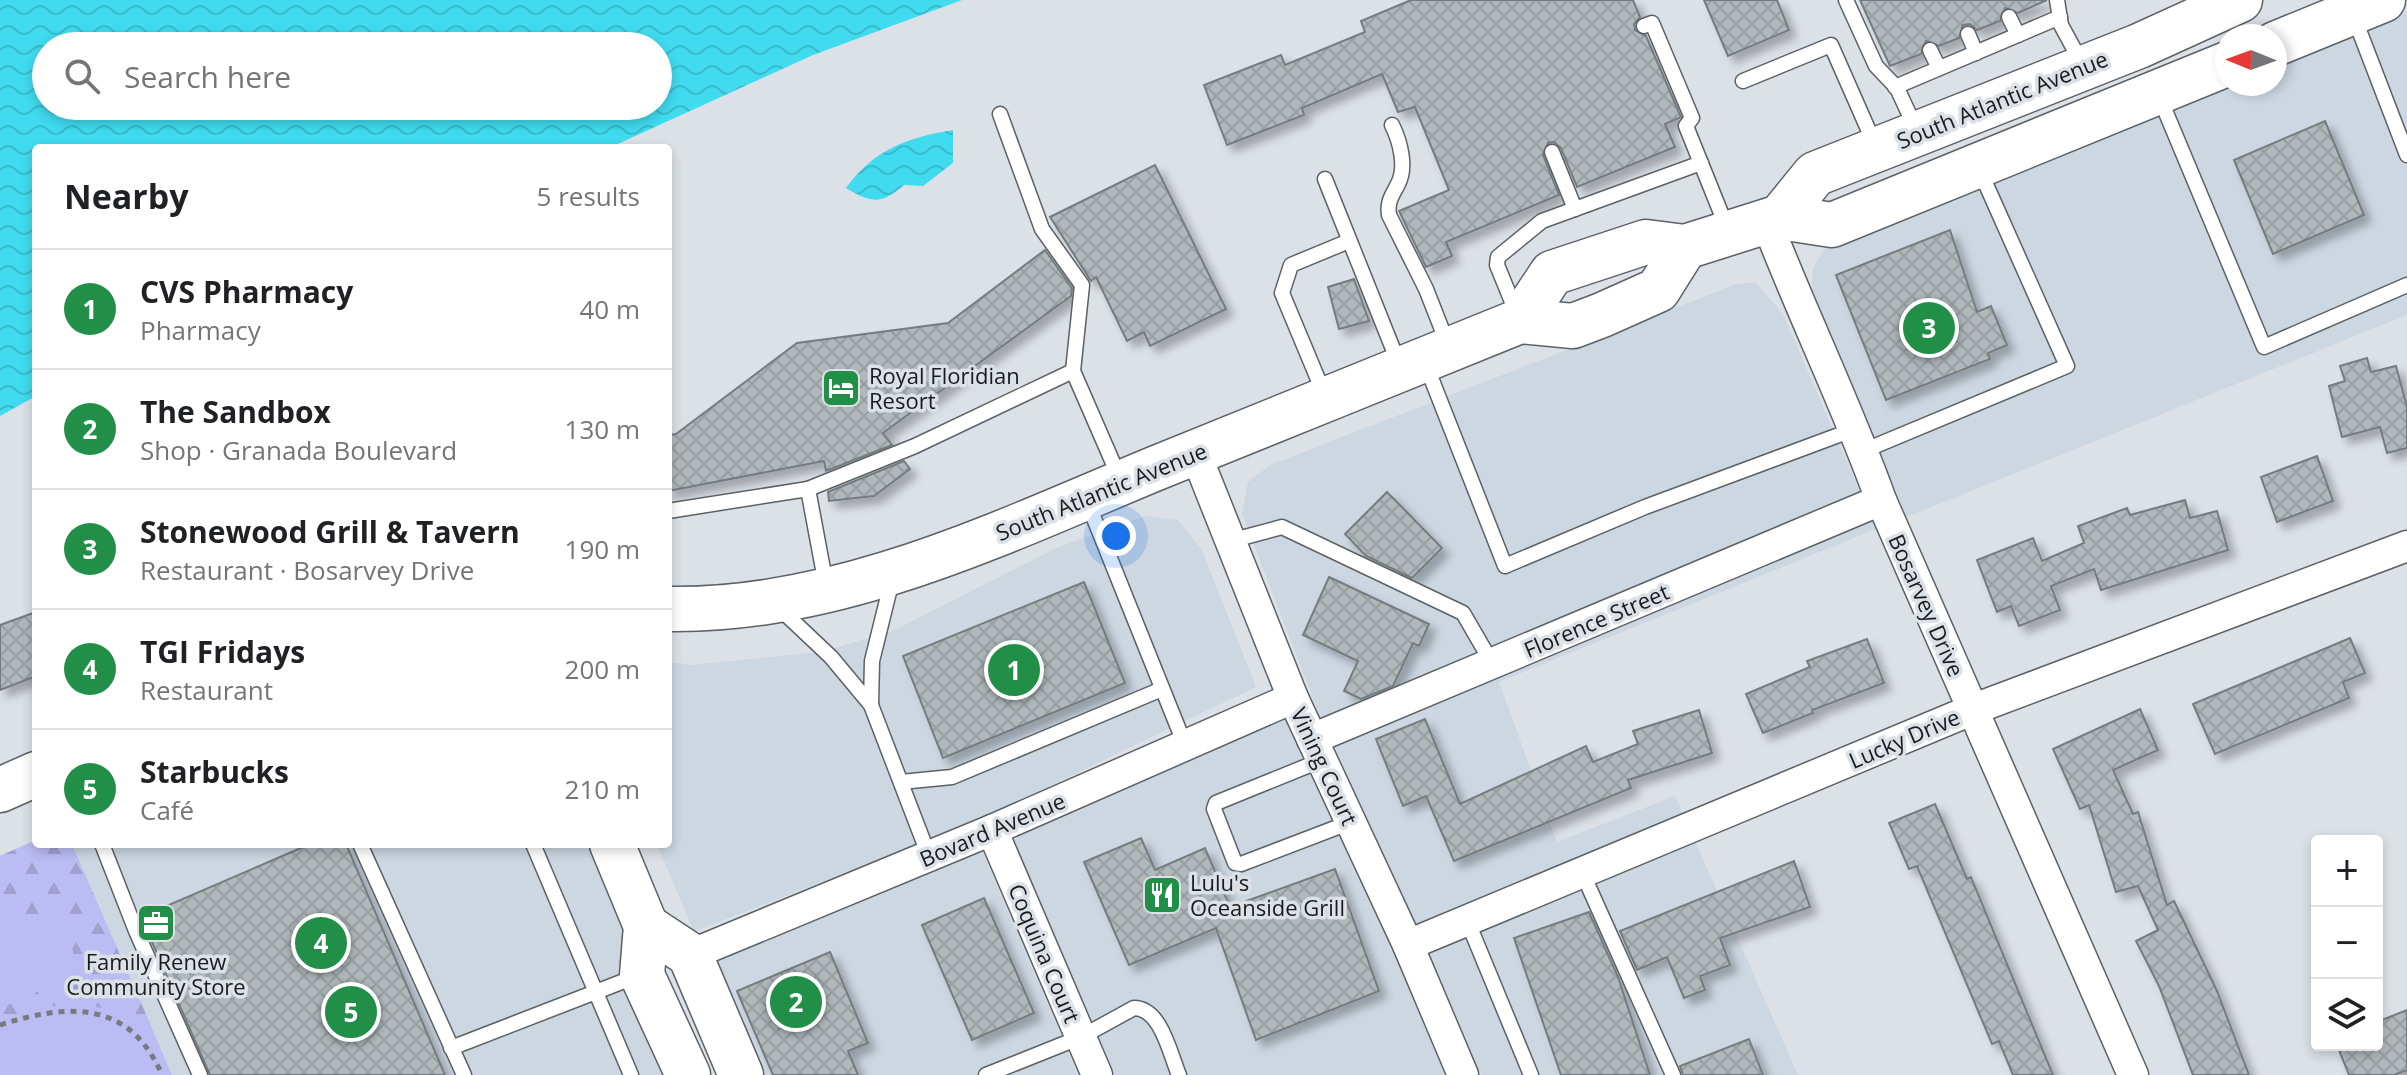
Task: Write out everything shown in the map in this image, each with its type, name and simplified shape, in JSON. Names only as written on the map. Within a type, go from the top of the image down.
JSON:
[{"type":"main road","name":"South Atlantic Avenue","points":[[1758,223],[1815,174],[2139,46],[2240,0]]},
{"type":"main road","points":[[2287,39],[2368,6]]},
{"type":"main road","name":"South Atlantic Avenue","points":[[672,609],[772,601],[894,570],[1104,490],[1520,321],[1573,326],[1602,315],[1658,290],[1685,247],[1758,223],[1832,225],[2215,69]]},
{"type":"main road","points":[[0,790],[32,776]]},
{"type":"main road","points":[[614,848],[646,926],[642,975],[688,1075]]},
{"type":"main road","points":[[646,926],[690,955],[741,1075]]},
{"type":"street","name":"Bosarvey Drive","points":[[1758,223],[1859,440],[1881,500],[2133,1075]]},
{"type":"street","name":"Vining Court","points":[[1195,452],[1293,698],[1408,945],[1463,1075]]},
{"type":"street","name":"Florence Street","points":[[1317,750],[1492,663],[1881,500]]},
{"type":"street","name":"Lucky Drive","points":[[1408,945],[1974,709],[2407,546]]},
{"type":"street","name":"Bovard Avenue","points":[[690,955],[992,830],[1293,698]]},
{"type":"street","name":"Coquina Court","points":[[992,830],[1097,1075]]},
{"type":"lane","points":[[1846,0],[1876,66],[1895,87],[1918,133]]},
{"type":"lane","points":[[2057,0],[2060,17],[2084,66]]},
{"type":"lane","points":[[2368,6],[2407,155]]},
{"type":"lane","points":[[2009,17],[2018,35]]},
{"type":"lane","points":[[1895,87],[2060,17]]},
{"type":"lane","points":[[1644,26],[1652,23],[1681,91],[1692,118],[1686,126],[1701,163],[1758,223]]},
{"type":"lane","points":[[1968,34],[1976,53]]},
{"type":"lane","points":[[1743,81],[1831,45],[1876,149]]},
{"type":"lane","points":[[1930,50],[1939,68]]},
{"type":"lane","points":[[2158,92],[2264,347],[2407,285]]},
{"type":"lane","points":[[1000,114],[1042,229],[1082,285],[1073,371],[1162,689],[1185,745]]},
{"type":"lane","points":[[1392,125],[1402,166],[1400,181],[1388,204],[1389,215],[1426,289],[1425,359]]},
{"type":"lane","points":[[1552,152],[1575,209]]},
{"type":"lane","points":[[1520,321],[1497,265],[1498,257],[1542,221],[1701,163]]},
{"type":"lane","points":[[1325,179],[1349,241],[1425,359],[1505,566],[1645,507],[1859,440],[2067,366],[1979,167]]},
{"type":"lane","points":[[1326,399],[1282,293],[1291,265],[1349,241]]},
{"type":"lane","points":[[672,510],[808,489],[915,446],[1073,371]]},
{"type":"lane","points":[[808,489],[827,589]]},
{"type":"lane","points":[[1230,541],[1282,527],[1463,613],[1492,663]]},
{"type":"lane","points":[[871,705],[872,661],[894,570]]},
{"type":"lane","points":[[772,601],[831,657],[871,705],[929,856]]},
{"type":"lane","points":[[901,782],[952,777],[1162,689]]},
{"type":"lane","points":[[1317,750],[1216,803],[1214,809],[1235,863],[1241,864],[1351,822]]},
{"type":"lane","points":[[104,848],[136,931],[200,1075]]},
{"type":"lane","points":[[362,848],[464,1075]]},
{"type":"lane","points":[[535,848],[631,1075]]},
{"type":"lane","points":[[1582,872],[1673,1075]]},
{"type":"lane","points":[[1467,920],[1531,1075]]},
{"type":"lane","points":[[451,1048],[594,990],[642,975]]},
{"type":"lane","points":[[986,1075],[1081,1037],[1134,1008],[1142,1008],[1154,1017],[1179,1075]]},
{"type":"path","points":[[0,1025],[52,1009],[91,1013],[127,1027],[150,1049],[162,1075]]},
{"type":"shaded area","points":[[2407,12],[2407,315],[1907,517],[1811,299],[1813,268],[1824,250],[2215,90],[2215,96],[2287,96],[2287,60]]},
{"type":"shaded area","points":[[1755,282],[1783,314],[1860,492],[1321,719],[1242,514],[1248,482],[1270,465],[1734,285]]},
{"type":"shaded area","points":[[1145,516],[1178,520],[1202,550],[1256,687],[985,817],[694,932],[659,848],[672,848],[672,663],[690,665],[821,652],[893,631],[1058,547]]},
{"type":"shaded area","points":[[1872,520],[1876,529],[1499,682],[1557,842],[1675,796],[1683,814],[1417,925],[1334,746]]},
{"type":"shaded area","points":[[1284,718],[1392,951],[1445,1075],[1115,1075],[1013,838]]},
{"type":"shaded area","points":[[1695,841],[1798,1075],[1481,1075],[1430,953]]},
{"type":"shaded area","points":[[73,848],[599,848],[620,900],[626,976],[671,1075],[172,1075]]},
{"type":"shaded area","points":[[982,851],[1078,1075],[758,1075],[710,959]]},
{"type":"green space","points":[[32,842],[32,848],[74,848],[172,1075],[0,1075],[0,856]]},
{"type":"green space","points":[[32,842],[32,848],[73,848],[152,1028],[144,1033],[125,1017],[102,1008],[51,1006],[48,992],[80,977],[64,920],[55,911],[25,919],[11,906],[3,894],[0,856]]},
{"type":"green space","points":[[40,989],[46,1010],[0,1023],[0,1007],[29,998]]},
{"type":"water","points":[[0,0],[962,0],[813,55],[672,119],[672,32],[32,32],[32,120],[670,120],[618,144],[32,144],[32,398],[0,416]]},
{"type":"water","points":[[953,130],[953,163],[923,186],[904,185],[889,196],[876,200],[862,197],[846,188],[868,164],[893,147]]},
{"type":"building","points":[[1411,0],[1633,0],[1640,17],[1634,24],[1635,30],[1646,36],[1681,117],[1665,124],[1675,147],[1577,187],[1561,148],[1554,142],[1548,143],[1543,155],[1559,195],[1446,242],[1452,256],[1426,267],[1399,211],[1449,190],[1415,107],[1398,112],[1382,74],[1302,108],[1304,115],[1227,145],[1204,85],[1281,55],[1285,65],[1365,32],[1361,21]]},
{"type":"building","points":[[1704,0],[1777,0],[1789,30],[1728,56]]},
{"type":"building","points":[[1860,0],[2047,0],[2018,13],[2005,8],[2000,21],[1977,30],[1970,24],[1963,25],[1959,38],[1939,46],[1926,41],[1921,54],[1890,66]]},
{"type":"building","points":[[2325,121],[2364,215],[2273,254],[2234,160]]},
{"type":"building","points":[[1155,165],[1226,309],[1150,346],[1144,332],[1127,341],[1096,277],[1091,281],[1050,217]]},
{"type":"building","points":[[1950,230],[1977,312],[1991,306],[2007,345],[1988,353],[1990,359],[1886,400],[1836,275]]},
{"type":"building","name":"Royal Floridian Resort","points":[[1045,250],[1072,288],[1071,296],[883,433],[892,445],[826,471],[824,461],[672,490],[672,434],[797,343],[948,323]]},
{"type":"building","points":[[1354,279],[1369,321],[1339,329],[1328,287]]},
{"type":"building","points":[[2367,358],[2371,372],[2396,366],[2407,407],[2407,448],[2387,453],[2380,427],[2342,437],[2329,386],[2345,381],[2340,366]]},
{"type":"building","points":[[2317,456],[2333,501],[2277,522],[2261,477]]},
{"type":"building","points":[[904,461],[910,469],[874,496],[829,501],[828,492]]},
{"type":"building","points":[[1387,492],[1442,548],[1412,578],[1366,556],[1345,534]]},
{"type":"building","points":[[2185,500],[2190,518],[2217,511],[2228,550],[2101,590],[2094,569],[2051,586],[2060,610],[2019,626],[2011,606],[1997,612],[1977,560],[2033,538],[2042,561],[2084,543],[2078,526],[2127,508],[2130,515]]},
{"type":"building","points":[[1329,577],[1429,624],[1419,646],[1413,643],[1393,686],[1361,699],[1344,691],[1358,661],[1303,635]]},
{"type":"building","points":[[1084,582],[1125,683],[943,758],[903,656]]},
{"type":"building","points":[[32,613],[32,678],[0,690],[0,625]]},
{"type":"building","points":[[2350,638],[2365,673],[2343,682],[2349,698],[2215,754],[2193,704]]},
{"type":"building","points":[[1867,639],[1884,683],[1812,710],[1813,713],[1763,733],[1746,694],[1810,667],[1807,661]]},
{"type":"building","points":[[2140,709],[2158,750],[2113,770],[2133,814],[2138,812],[2167,905],[2174,901],[2217,991],[2249,1075],[2193,1075],[2159,986],[2136,941],[2158,930],[2138,886],[2116,892],[2089,805],[2080,809],[2053,749]]},
{"type":"building","points":[[1699,710],[1712,753],[1628,780],[1631,788],[1454,861],[1426,796],[1403,806],[1376,739],[1425,719],[1460,804],[1586,746],[1593,762],[1638,744],[1633,731]]},
{"type":"building","points":[[1935,804],[1967,879],[1971,877],[2053,1075],[2013,1075],[1999,1041],[1992,1044],[1917,866],[1909,869],[1889,823]]},
{"type":"building","points":[[1141,838],[1155,870],[1205,848],[1230,907],[1335,869],[1379,991],[1256,1040],[1216,928],[1129,965],[1084,862]]},
{"type":"building","points":[[301,848],[348,848],[445,1075],[210,1075],[141,917]]},
{"type":"building","points":[[1794,861],[1810,907],[1720,938],[1730,965],[1700,976],[1705,990],[1684,998],[1667,957],[1637,970],[1620,931]]},
{"type":"building","points":[[984,898],[1034,1013],[972,1040],[922,925]]},
{"type":"building","points":[[1589,912],[1618,977],[1650,1075],[1561,1075],[1514,938]]},
{"type":"building","points":[[830,952],[868,1043],[848,1051],[858,1075],[773,1075],[737,991]]},
{"type":"building","points":[[2407,1010],[2407,1070],[2394,1075],[2349,1075],[2339,1051],[2383,1051],[2383,1020]]},
{"type":"building","points":[[1749,1039],[1763,1075],[1683,1075],[1680,1066]]},
{"type":"place","name":"Stonewood Grill & Tavern","points":[[1929,328]]},
{"type":"place","name":"Royal Floridian Resort","points":[[841,388]]},
{"type":"place","name":"CVS Pharmacy","points":[[1014,670]]},
{"type":"place","name":"Lulu's Oceanside Grill","points":[[1162,895]]},
{"type":"place","name":"Family Renew Community Store","points":[[156,923]]},
{"type":"place","name":"TGI Fridays","points":[[321,943]]},
{"type":"place","name":"The Sandbox","points":[[796,1002]]},
{"type":"place","name":"Starbucks","points":[[351,1012]]}]
